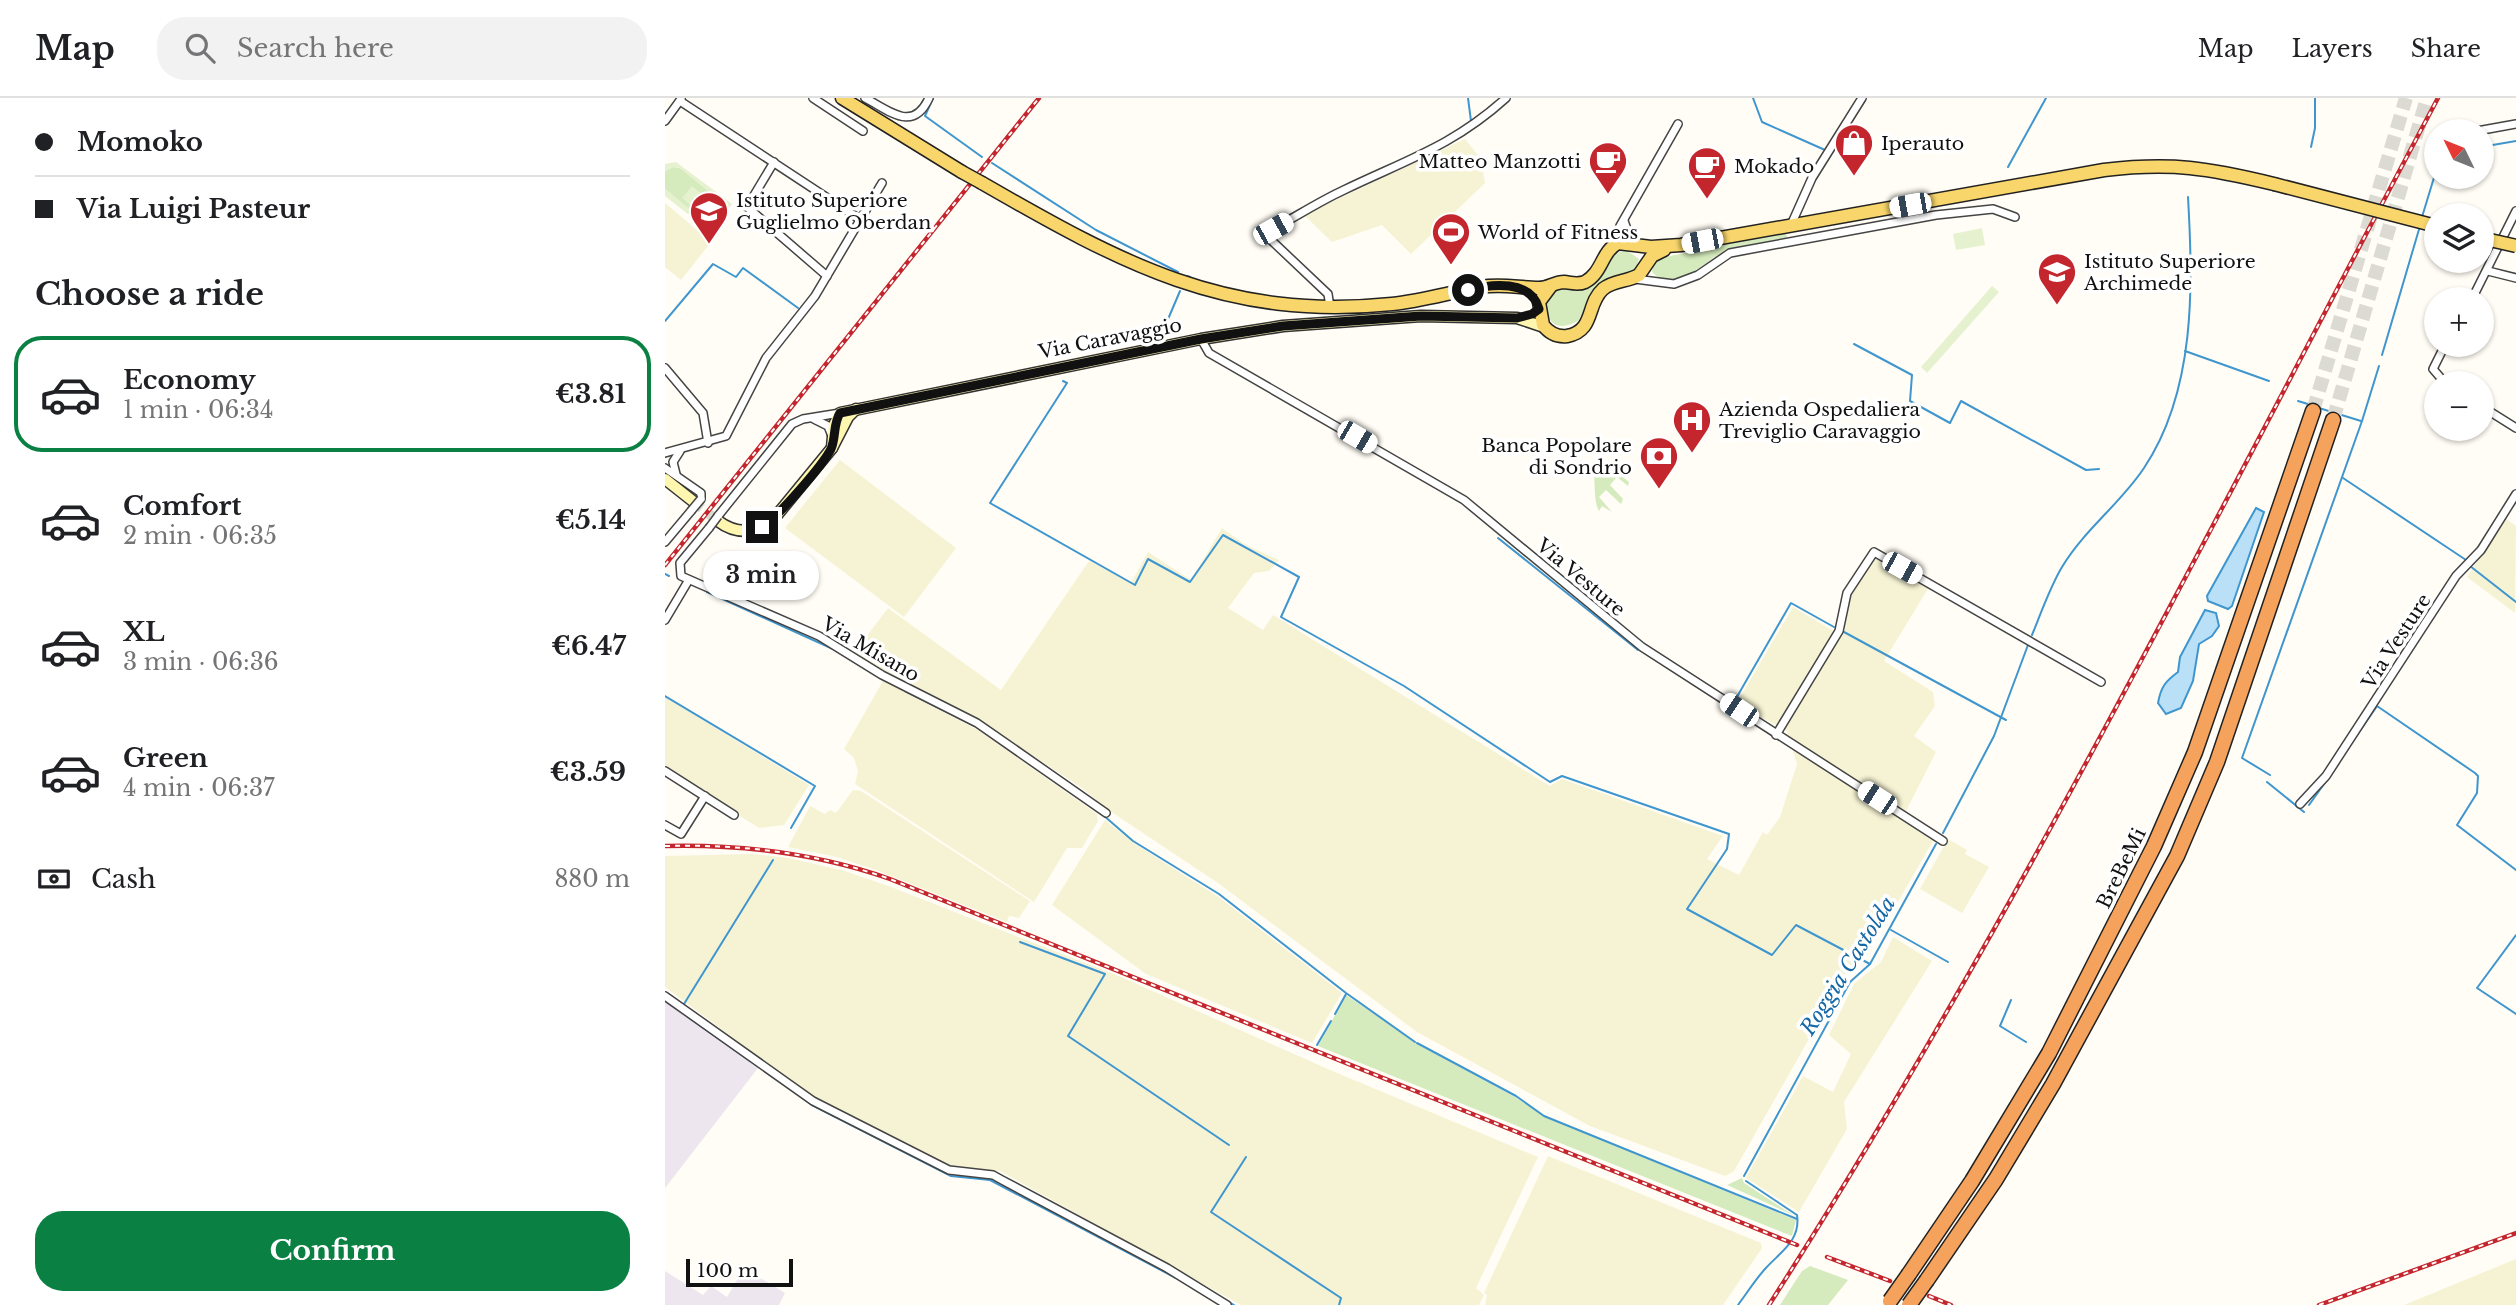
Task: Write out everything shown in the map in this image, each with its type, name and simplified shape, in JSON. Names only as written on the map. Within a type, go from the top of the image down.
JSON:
[{"type":"highway","name":"BreBeMi","points":[[1889,1303],[1979,1171],[2049,1053],[2154,846],[2195,752],[2313,411]]},
{"type":"highway","points":[[1909,1305],[1996,1179],[2053,1084],[2177,856],[2217,762],[2333,420]]},
{"type":"main road","points":[[842,98],[1083,242],[1164,278],[1264,302],[1330,307],[1393,304],[1505,285],[1551,286],[1584,282],[1601,267],[1605,254],[1612,246]]},
{"type":"main road","name":"Via Caravaggio","points":[[1544,327],[1561,336],[1579,332],[1589,320],[1592,303],[1601,290],[1614,282],[1632,279],[1656,252],[1797,220],[1949,198],[2104,170],[2169,165],[2207,168],[2424,223]]},
{"type":"main road","points":[[2494,241],[2516,246]]},
{"type":"main road","points":[[1634,244],[1644,253],[1645,266]]},
{"type":"main road","name":"Via Caravaggio","points":[[1612,246],[1681,245]]},
{"type":"main road","points":[[1505,285],[1529,294],[1539,308],[1544,327]]},
{"type":"main road","points":[[1539,308],[1541,299],[1551,286]]},
{"type":"street","points":[[813,98],[863,131]]},
{"type":"street","points":[[865,98],[902,117],[912,118],[924,109],[929,98]]},
{"type":"street","points":[[1330,307],[1328,294],[1272,241],[1269,234],[1273,229],[1342,191],[1424,156],[1467,131],[1506,98]]},
{"type":"street","points":[[1797,220],[1812,178],[1862,98]]},
{"type":"street","points":[[665,121],[681,100],[861,220]]},
{"type":"street","points":[[1612,246],[1678,124]]},
{"type":"street","points":[[2494,128],[2516,124]]},
{"type":"street","points":[[774,162],[747,207],[827,275]]},
{"type":"street","points":[[665,453],[726,436],[767,358],[827,275],[882,183]]},
{"type":"street","points":[[1632,279],[1660,284],[1681,282],[1730,253],[1952,212],[1993,209],[2015,217]]},
{"type":"street","points":[[2494,258],[2516,211]]},
{"type":"street","points":[[1624,220],[1634,244]]},
{"type":"street","points":[[1645,266],[1660,284]]},
{"type":"street","points":[[2494,272],[2516,278]]},
{"type":"street","name":"Via Caravaggio","points":[[840,413],[1201,339],[1283,326],[1370,318],[1517,318],[1532,314],[1539,308]]},
{"type":"street","name":"Via Caravaggio","points":[[1517,318],[1544,327]]},
{"type":"street","name":"Via Vesture","points":[[1201,339],[1209,353],[1464,500],[1642,647],[1943,841]]},
{"type":"street","points":[[665,368],[703,413],[708,443]]},
{"type":"street","points":[[715,522],[744,531],[767,524],[856,409]]},
{"type":"street","points":[[840,413],[843,426]]},
{"type":"street","points":[[832,442],[840,413]]},
{"type":"street","name":"Via Misano","points":[[840,413],[792,424],[679,566],[681,576],[819,636],[882,674],[977,723],[1106,813]]},
{"type":"street","points":[[2494,414],[2516,428]]},
{"type":"street","points":[[810,418],[824,423],[832,442]]},
{"type":"street","points":[[677,475],[673,461],[681,450]]},
{"type":"street","points":[[665,468],[701,493],[665,542]]},
{"type":"street","points":[[665,479],[695,504]]},
{"type":"street","name":"Via Vesture","points":[[2300,804],[2326,776],[2456,576],[2481,550],[2516,494]]},
{"type":"street","points":[[1776,734],[1839,631],[1847,593],[1874,552],[2101,682]]},
{"type":"street","points":[[665,620],[687,583]]},
{"type":"street","points":[[665,771],[734,815]]},
{"type":"street","points":[[665,825],[681,834],[705,796]]},
{"type":"street","points":[[665,996],[813,1101],[949,1170],[993,1175],[1167,1268],[1227,1305]]},
{"type":"shaded area","points":[[1465,139],[1481,159],[1485,183],[1411,254],[1382,225],[1332,242],[1304,215]]},
{"type":"shaded area","points":[[665,203],[711,242],[681,280],[665,267]]},
{"type":"shaded area","points":[[840,460],[956,548],[904,617],[785,528]]},
{"type":"shaded area","points":[[2505,518],[2516,526],[2515,613],[2467,577]]},
{"type":"shaded area","points":[[1222,528],[1246,545],[1279,560],[1269,571],[1254,573],[1228,608],[1263,630],[1273,615],[1550,786],[1562,779],[1723,836],[1707,859],[1739,875],[1763,832],[1767,835],[1780,817],[1797,764],[1787,731],[1736,704],[1793,607],[1852,642],[1840,634],[1849,594],[1873,555],[1929,587],[1884,661],[1933,692],[1935,706],[1914,736],[1936,752],[1902,819],[1933,841],[1866,957],[1848,970],[1734,1171],[1725,1176],[1590,1126],[1417,1032],[1218,883],[1110,811],[1082,788],[980,721],[947,706],[854,653],[888,608],[1001,690],[1089,561],[1131,583],[1148,552],[1191,580]]},
{"type":"shaded area","points":[[883,681],[978,730],[1097,814],[1098,821],[1082,848],[1067,848],[1034,902],[855,784],[858,771],[854,758],[844,749]]},
{"type":"shaded area","points":[[665,697],[809,785],[784,825],[759,828],[665,769]]},
{"type":"shaded area","points":[[853,790],[861,791],[1030,901],[1019,918],[1009,916],[1007,922],[876,870],[837,857],[788,847],[810,806],[825,814],[830,810],[836,813]]},
{"type":"shaded area","points":[[1105,820],[1135,844],[1220,898],[1342,993],[1312,1043],[1146,974],[1052,905]]},
{"type":"shaded area","points":[[1948,839],[1967,850],[1965,854],[1989,867],[1962,913],[1920,889]]},
{"type":"shaded area","points":[[752,854],[789,858],[845,871],[891,887],[1121,977],[1330,1070],[1538,1157],[1476,1288],[1484,1295],[1479,1305],[1241,1305],[1000,1171],[953,1168],[811,1096],[665,987],[665,856]]},
{"type":"shaded area","points":[[1893,937],[1932,961],[1844,1102],[1847,1129],[1799,1212],[1746,1178],[1803,1076],[1833,1092],[1851,1054],[1829,1035],[1854,984],[1881,962]]},
{"type":"shaded area","points":[[665,998],[758,1068],[665,1188]]},
{"type":"shaded area","points":[[1548,1156],[1761,1243],[1762,1248],[1723,1305],[1485,1305],[1487,1295],[1484,1293]]},
{"type":"shaded area","points":[[2516,1259],[2516,1305],[2404,1305]]},
{"type":"shaded area","points":[[744,1268],[785,1293],[779,1305],[665,1305],[665,1271],[703,1295],[711,1286],[727,1297]]},
{"type":"green space","points":[[676,162],[732,204],[729,208],[726,206],[723,216],[717,222],[698,222],[665,196],[665,189],[704,220],[714,218],[719,212],[717,198],[680,168],[673,167],[665,171],[665,164]]},
{"type":"green space","points":[[673,167],[680,168],[717,198],[720,209],[714,218],[700,218],[665,189],[665,171]]},
{"type":"green space","points":[[692,186],[714,205],[705,217],[682,198]]},
{"type":"green space","points":[[1982,228],[1985,245],[1956,250],[1953,234]]},
{"type":"green space","points":[[1786,232],[1787,238],[1726,251],[1680,278],[1661,279],[1652,272],[1653,265],[1661,258]]},
{"type":"green space","points":[[1626,250],[1639,259],[1635,271],[1604,282],[1596,288],[1578,321],[1563,326],[1553,323],[1545,300],[1557,289],[1591,284],[1601,276],[1615,255]]},
{"type":"green space","points":[[1992,286],[1999,292],[1927,373],[1921,367]]},
{"type":"green space","points":[[1609,466],[1629,482],[1628,486],[1617,477],[1610,485],[1623,499],[1621,504],[1606,490],[1599,497],[1612,512],[1602,506],[1599,511],[1593,468]]},
{"type":"green space","points":[[1346,995],[1421,1046],[1515,1097],[1544,1116],[1796,1220],[1792,1236],[1318,1046]]},
{"type":"green space","points":[[1742,1178],[1744,1183],[1793,1215],[1727,1185]]},
{"type":"green space","points":[[1810,1266],[1848,1280],[1828,1305],[1780,1305],[1802,1271]]},
{"type":"water","points":[[2256,508],[2264,512],[2232,606],[2228,609],[2208,601],[2207,596]]},
{"type":"water","points":[[2205,610],[2216,613],[2219,626],[2212,636],[2199,644],[2193,681],[2181,708],[2166,714],[2158,703],[2162,688],[2178,672],[2180,657]]},
{"type":"waterway","points":[[933,98],[925,116],[982,157]]},
{"type":"waterway","points":[[1468,98],[1471,121]]},
{"type":"waterway","points":[[1753,98],[1762,122],[1825,150]]},
{"type":"waterway","points":[[2008,167],[2046,98]]},
{"type":"waterway","points":[[2311,147],[2315,128],[2315,98]]},
{"type":"waterway","points":[[2494,145],[2516,141]]},
{"type":"waterway","points":[[992,163],[1096,230],[1178,272]]},
{"type":"waterway","points":[[2422,217],[2431,189]]},
{"type":"waterway","name":"Roggia Castolda","points":[[2032,635],[2062,567],[2144,468],[2161,438],[2174,405],[2182,371],[2190,301],[2188,197]]},
{"type":"waterway","points":[[2382,355],[2420,226]]},
{"type":"waterway","points":[[665,321],[713,264],[736,277],[743,268],[798,308]]},
{"type":"waterway","points":[[1160,338],[1180,291]]},
{"type":"waterway","points":[[1854,344],[1912,375],[1910,401],[1950,423],[1961,401],[2086,470],[2099,469]]},
{"type":"waterway","points":[[2185,351],[2269,381]]},
{"type":"waterway","points":[[2270,775],[2242,758],[2379,366]]},
{"type":"waterway","points":[[1063,381],[1067,383],[990,503],[1135,585],[1148,559],[1190,582],[1223,535],[1299,577],[1281,617],[1404,686],[1550,782],[1562,776],[1729,834],[1727,849],[1687,909],[1772,955],[1796,925],[1870,964]]},
{"type":"waterway","points":[[2298,401],[2311,405]]},
{"type":"waterway","points":[[2319,408],[2361,421]]},
{"type":"waterway","points":[[2343,478],[2466,560]]},
{"type":"waterway","points":[[1498,538],[1638,650]]},
{"type":"waterway","points":[[2470,566],[2516,602]]},
{"type":"waterway","points":[[665,574],[669,576]]},
{"type":"waterway","points":[[707,592],[833,649],[872,673]]},
{"type":"waterway","points":[[1645,645],[1734,702],[1791,603],[1834,627]]},
{"type":"waterway","points":[[1844,632],[2006,720]]},
{"type":"waterway","name":"Roggia Castolda","points":[[1943,833],[1994,736],[2028,645]]},
{"type":"waterway","points":[[905,691],[975,726]]},
{"type":"waterway","points":[[665,696],[815,786],[791,828]]},
{"type":"waterway","points":[[2355,738],[2377,706],[2475,773],[2478,776],[2477,793],[2457,825],[2516,870]]},
{"type":"waterway","points":[[2309,805],[2339,763]]},
{"type":"waterway","points":[[2267,782],[2304,812]]},
{"type":"waterway","points":[[1103,815],[1133,841],[1219,894],[1346,993],[1415,1042]]},
{"type":"waterway","name":"Roggia Castolda","points":[[1744,1176],[1850,982],[1870,964],[1936,844]]},
{"type":"waterway","points":[[684,1004],[773,860]]},
{"type":"waterway","points":[[1891,930],[1948,962]]},
{"type":"waterway","points":[[2516,935],[2477,988],[2516,1014]]},
{"type":"waterway","points":[[1020,942],[1105,974],[1068,1036],[1229,1145]]},
{"type":"waterway","points":[[1335,1014],[1346,994]]},
{"type":"waterway","points":[[2011,1000],[2000,1026],[2026,1042]]},
{"type":"waterway","points":[[688,1017],[750,1061]]},
{"type":"waterway","points":[[1317,1045],[1331,1021]]},
{"type":"waterway","points":[[1417,1043],[1516,1096],[1544,1116],[1797,1219]]},
{"type":"waterway","points":[[789,1088],[812,1105],[951,1176],[990,1180],[1176,1278]]},
{"type":"waterway","points":[[1246,1157],[1211,1212],[1341,1298],[1339,1305]]},
{"type":"waterway","name":"Roggia Castolda","points":[[1738,1305],[1761,1273],[1793,1239],[1797,1224],[1797,1215],[1746,1181]]},
{"type":"waterway","points":[[1185,1276],[1234,1305]]},
{"type":"tunnel","points":[[2313,411],[2406,98]]},
{"type":"tunnel","points":[[2333,420],[2427,98]]},
{"type":"tunnel","points":[[694,502],[718,521]]},
{"type":"railway","points":[[665,565],[1039,98]]},
{"type":"railway","points":[[1769,1305],[1860,1159],[2033,860],[2197,556],[2438,98]]},
{"type":"railway","points":[[665,846],[779,852],[835,863],[890,879],[1797,1245]]},
{"type":"railway","points":[[2319,1305],[2516,1233]]},
{"type":"railway","points":[[1827,1257],[1890,1281]]},
{"type":"railway","points":[[1929,1296],[1951,1305]]},
{"type":"place","name":"Iperauto","points":[[1854,177]]},
{"type":"place","name":"Matteo Manzotti","points":[[1608,195]]},
{"type":"place","name":"Mokado","points":[[1707,200]]},
{"type":"place","name":"Istituto Superiore Guglielmo Oberdan","points":[[709,245]]},
{"type":"place","name":"World of Fitness","points":[[1451,266]]},
{"type":"place","name":"Istituto Superiore Archimede","points":[[2057,306]]},
{"type":"place","name":"Azienda Ospedaliera Treviglio Caravaggio","points":[[1692,454]]},
{"type":"place","name":"Banca Popolare di Sondrio","points":[[1659,490]]},
{"type":"route","points":[[762,527],[772,521],[832,448],[834,425],[840,413],[1201,339],[1283,326],[1421,316],[1517,318],[1539,309],[1529,294],[1505,285],[1468,290]]}]
